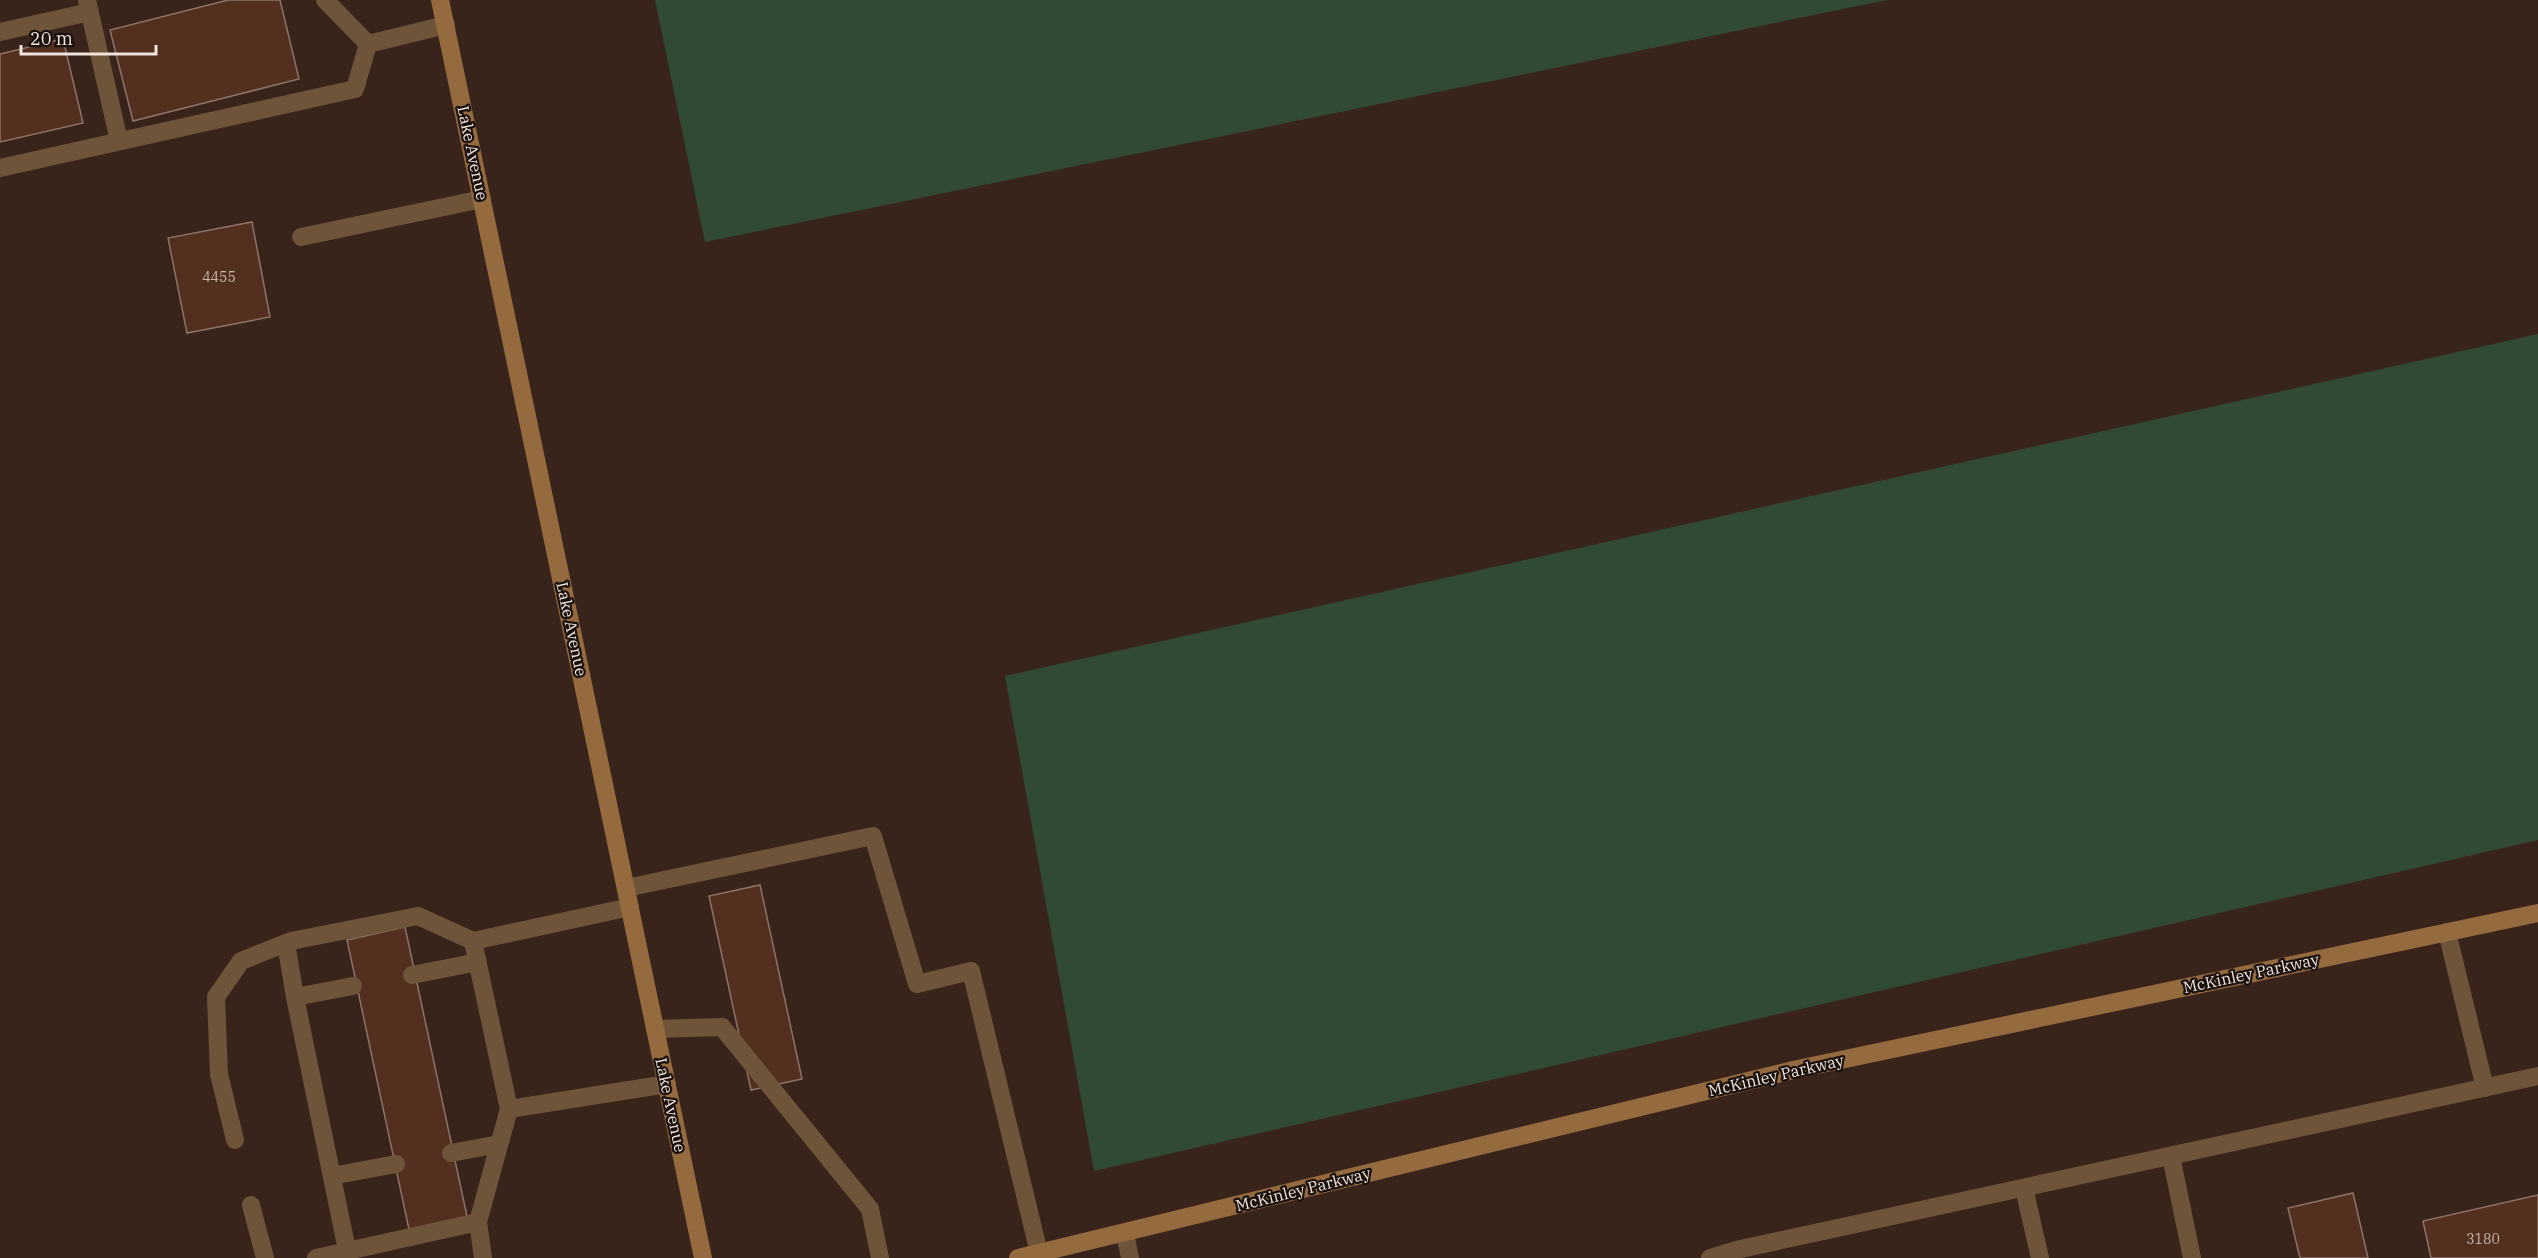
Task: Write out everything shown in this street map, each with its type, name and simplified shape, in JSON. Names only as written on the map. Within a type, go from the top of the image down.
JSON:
[{"type":"street","name":"Lake Avenue","points":[[441,0],[704,1258]]},
{"type":"street","name":"McKinley Parkway","points":[[1018,1258],[1793,1070],[2538,913]]},
{"type":"lane","points":[[326,0],[368,44]]},
{"type":"lane","points":[[0,32],[89,6],[119,141]]},
{"type":"lane","points":[[368,44],[446,25]]},
{"type":"lane","points":[[0,168],[355,89],[368,44]]},
{"type":"lane","points":[[301,237],[482,199]]},
{"type":"lane","points":[[626,888],[873,836],[917,984],[971,971],[1040,1253]]},
{"type":"lane","points":[[235,1140],[219,1074],[216,997],[241,961],[286,943],[418,916],[473,941],[630,907]]},
{"type":"lane","points":[[2447,932],[2485,1088]]},
{"type":"lane","points":[[473,941],[509,1109],[478,1222],[483,1258]]},
{"type":"lane","points":[[286,943],[347,1250]]},
{"type":"lane","points":[[412,975],[478,962]]},
{"type":"lane","points":[[295,997],[353,986]]},
{"type":"lane","points":[[655,1029],[722,1028],[870,1209],[880,1258]]},
{"type":"lane","points":[[1710,1258],[2538,1076]]},
{"type":"lane","points":[[509,1109],[667,1084]]},
{"type":"lane","points":[[450,1154],[499,1144]]},
{"type":"lane","points":[[2171,1156],[2192,1258]]},
{"type":"lane","points":[[332,1176],[396,1164]]},
{"type":"lane","points":[[2024,1188],[2040,1258]]},
{"type":"lane","points":[[251,1205],[265,1258]]},
{"type":"lane","points":[[314,1258],[478,1222]]},
{"type":"lane","points":[[1125,1233],[1130,1258]]},
{"type":"green space","points":[[655,0],[1887,0],[705,242]]},
{"type":"green space","points":[[2538,334],[2538,840],[1094,1171],[1005,676]]},
{"type":"building","points":[[228,0],[280,0],[299,79],[133,121],[110,30]]},
{"type":"building","points":[[63,39],[83,123],[0,142],[0,54]]},
{"type":"building","points":[[252,222],[270,317],[187,333],[168,238]]},
{"type":"building","points":[[760,885],[802,1079],[751,1090],[709,896]]},
{"type":"building","points":[[405,927],[468,1221],[410,1234],[347,940]]},
{"type":"building","points":[[2353,1193],[2368,1258],[2300,1258],[2288,1208]]},
{"type":"building","points":[[2538,1195],[2538,1258],[2431,1258],[2423,1221]]}]
